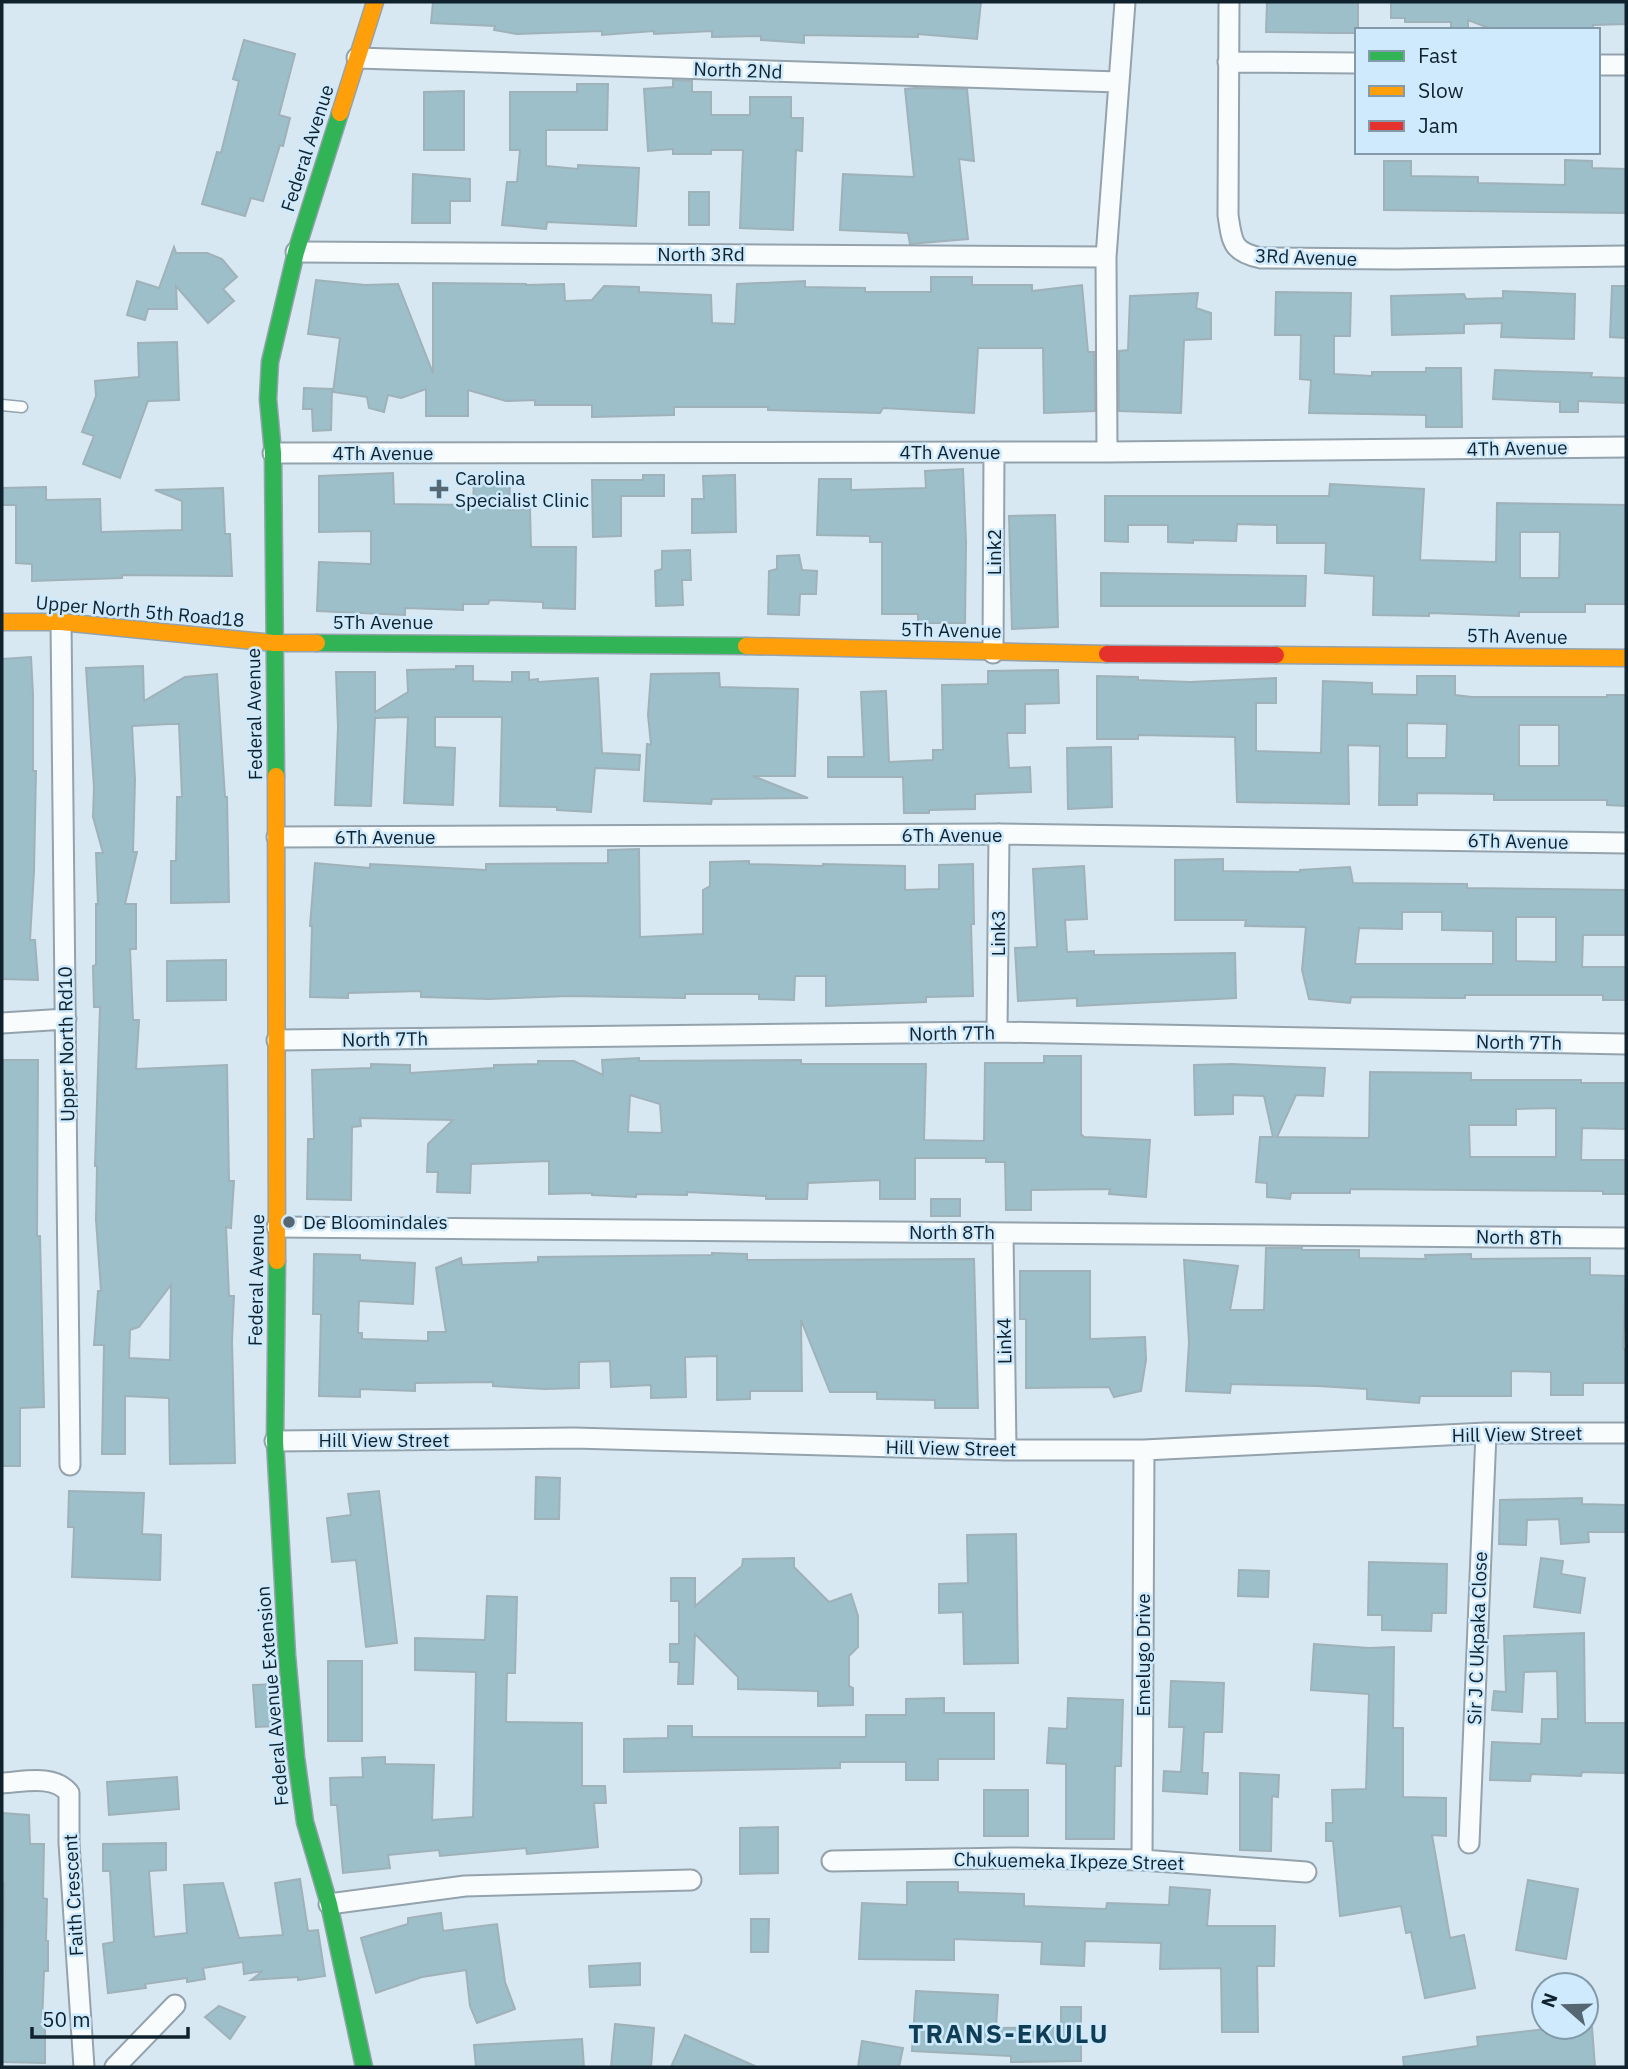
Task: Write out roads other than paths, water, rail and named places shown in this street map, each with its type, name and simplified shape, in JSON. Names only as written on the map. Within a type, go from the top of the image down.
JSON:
[{"type":"street","name":"Federal Avenue","points":[[275,1441],[277,837],[273,453],[268,399],[270,362],[296,251],[375,2]]},
{"type":"street","points":[[1107,452],[1106,257],[1125,2]]},
{"type":"street","name":"3Rd Avenue","points":[[1229,2],[1228,215],[1236,248],[1247,255],[1261,258],[1626,256]]},
{"type":"street","name":"North 2Nd","points":[[358,58],[1119,82]]},
{"type":"street","points":[[1228,62],[1355,63]]},
{"type":"street","points":[[1600,65],[1626,65]]},
{"type":"street","name":"North 3Rd","points":[[296,251],[1106,257]]},
{"type":"street","name":"4Th Avenue","points":[[273,453],[1107,452],[1626,447]]},
{"type":"street","name":"Link2","points":[[993,653],[994,452]]},
{"type":"street","name":"Upper North 5th Road18","points":[[2,622],[61,622],[274,643]]},
{"type":"street","name":"Upper North Rd10","points":[[61,622],[70,1465]]},
{"type":"street","name":"5Th Avenue","points":[[274,643],[726,645],[993,653],[1626,658]]},
{"type":"street","name":"6Th Avenue","points":[[277,837],[999,834],[1626,843]]},
{"type":"street","name":"Link3","points":[[997,1032],[999,834]]},
{"type":"street","points":[[2,1023],[66,1019]]},
{"type":"street","name":"North 7Th","points":[[277,1040],[997,1032],[1626,1044]]},
{"type":"street","name":"North 8Th","points":[[277,1227],[1626,1238]]},
{"type":"street","name":"Link4","points":[[1003,1233],[1006,1450]]},
{"type":"street","name":"Hill View Street","points":[[275,1441],[574,1438],[1006,1450],[1144,1450],[1486,1433],[1626,1433]]},
{"type":"street","name":"Sir J C Ukpaka Close","points":[[1469,1843],[1486,1433]]},
{"type":"street","name":"Federal Avenue Extension","points":[[275,1441],[287,1655],[305,1822],[330,1904],[364,2067]]},
{"type":"street","name":"Emelugo Drive","points":[[1142,1860],[1144,1450]]},
{"type":"street","name":"Faith Crescent","points":[[2,1783],[47,1781],[61,1784],[69,1793],[69,1843],[84,2067]]},
{"type":"street","name":"Chukuemeka Ikpeze Street","points":[[832,1861],[1011,1858],[1142,1860],[1306,1872]]},
{"type":"street","points":[[330,1904],[465,1886],[691,1881]]},
{"type":"street","points":[[115,2067],[175,2005]]},
{"type":"lane","points":[[2,405],[22,407]]},
{"type":"place","name":"Carolina Specialist Clinic","points":[[439,489]]},
{"type":"place","name":"De Bloomindales","points":[[289,1222]]},
{"type":"district","name":"TRANS-EKULU","points":[[1009,2034]]}]
